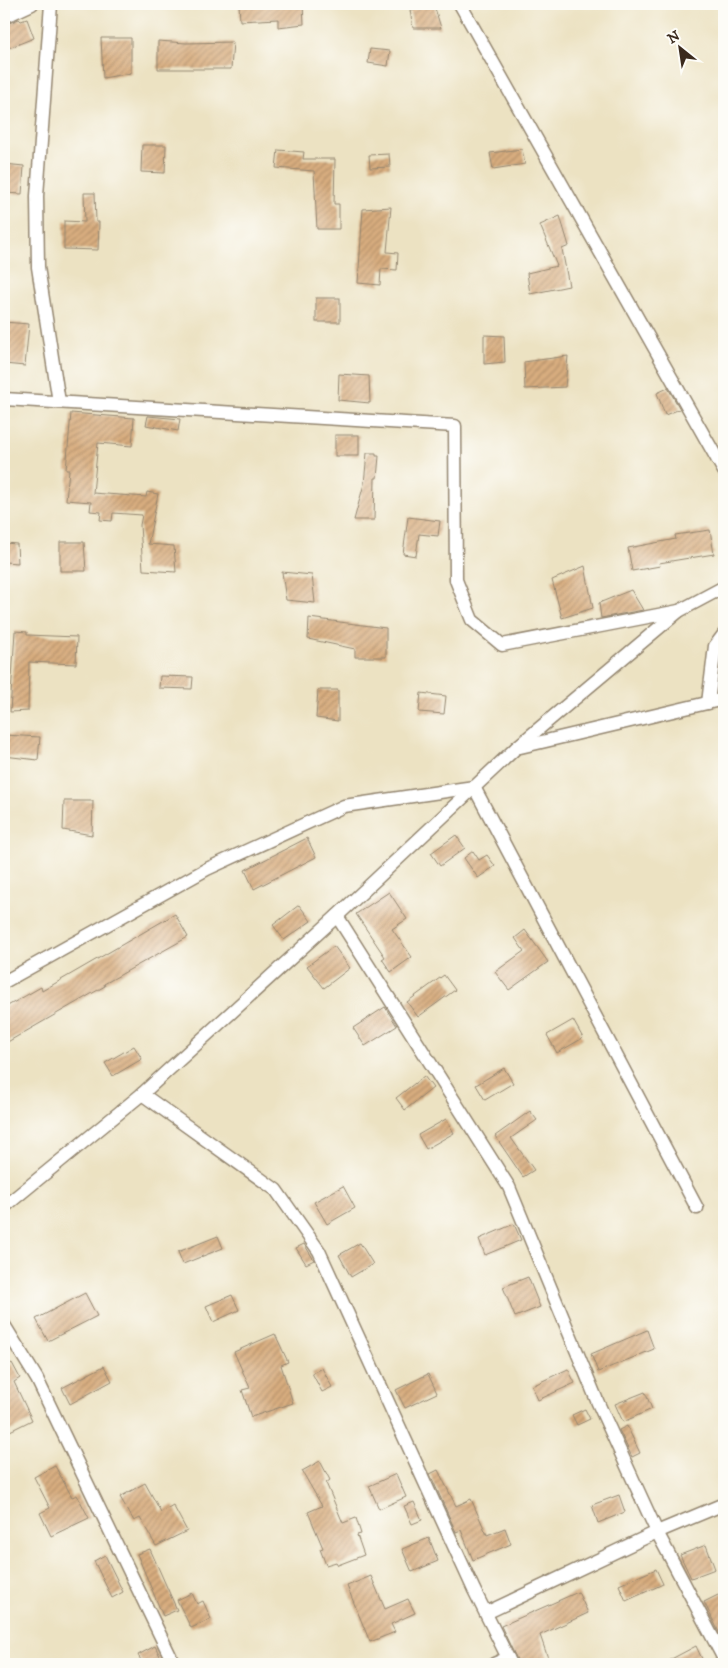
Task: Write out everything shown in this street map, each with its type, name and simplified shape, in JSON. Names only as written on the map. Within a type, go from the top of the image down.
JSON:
[{"type":"street","points":[[4,17],[32,4]]},
{"type":"street","points":[[51,4],[37,196],[38,267],[59,402]]},
{"type":"street","points":[[460,4],[724,471]]},
{"type":"street","points":[[4,399],[455,426],[456,580],[472,620],[502,645],[679,611]]},
{"type":"street","points":[[4,1207],[142,1094],[337,916],[516,748],[679,611],[724,587]]},
{"type":"street","points":[[708,703],[715,646],[724,634]]},
{"type":"street","points":[[516,748],[724,699]]},
{"type":"street","points":[[4,982],[207,869],[344,806],[474,787]]},
{"type":"street","points":[[474,787],[698,1208]]},
{"type":"street","points":[[337,916],[509,1186],[598,1403],[657,1532],[724,1659]]},
{"type":"street","points":[[142,1094],[276,1190],[319,1251],[510,1661],[494,1664]]},
{"type":"street","points":[[4,1325],[38,1379],[174,1664]]},
{"type":"street","points":[[486,1613],[657,1532],[724,1504]]},
{"type":"building","points":[[239,4],[303,4],[304,24],[278,27],[278,19],[240,21]]},
{"type":"building","points":[[434,5],[441,28],[413,28],[410,10]]},
{"type":"building","points":[[19,19],[21,21],[27,19],[34,38],[6,49],[4,25]]},
{"type":"building","points":[[101,38],[131,38],[131,73],[103,78]]},
{"type":"building","points":[[158,41],[186,43],[233,42],[231,69],[158,69]]},
{"type":"building","points":[[370,49],[390,51],[388,66],[368,63]]},
{"type":"building","points":[[142,145],[166,145],[165,173],[141,172]]},
{"type":"building","points":[[522,149],[525,164],[493,169],[490,153]]},
{"type":"building","points":[[278,150],[304,152],[303,159],[335,159],[334,204],[339,204],[339,229],[317,229],[314,171],[276,168]]},
{"type":"building","points":[[389,154],[390,167],[370,168],[369,155]]},
{"type":"building","points":[[4,164],[24,166],[22,194],[4,193]]},
{"type":"building","points":[[84,193],[95,193],[96,222],[99,222],[98,250],[64,249],[64,221],[85,222]]},
{"type":"building","points":[[391,207],[387,252],[398,253],[397,270],[381,269],[380,285],[358,283],[363,209]]},
{"type":"building","points":[[560,216],[569,246],[562,249],[569,286],[530,294],[527,273],[557,266],[540,225]]},
{"type":"building","points":[[316,298],[340,298],[340,322],[316,322]]},
{"type":"building","points":[[4,322],[29,324],[25,366],[4,364]]},
{"type":"building","points":[[484,335],[504,336],[505,362],[484,364]]},
{"type":"building","points":[[568,356],[565,387],[525,389],[524,362]]},
{"type":"building","points":[[339,374],[369,376],[370,403],[338,400]]},
{"type":"building","points":[[668,388],[680,409],[665,415],[657,393]]},
{"type":"building","points":[[71,413],[134,418],[132,446],[98,443],[93,493],[146,497],[147,492],[158,494],[148,544],[174,546],[176,572],[143,570],[140,525],[142,515],[113,513],[112,521],[100,520],[101,512],[90,511],[91,502],[66,500],[69,470],[66,470]]},
{"type":"building","points":[[148,416],[180,419],[178,431],[146,425]]},
{"type":"building","points":[[335,435],[359,435],[359,456],[335,456]]},
{"type":"building","points":[[367,453],[376,453],[376,456],[379,456],[377,478],[375,478],[374,520],[354,520],[364,484]]},
{"type":"building","points":[[408,517],[440,521],[438,536],[419,534],[416,556],[403,554]]},
{"type":"building","points":[[710,530],[714,554],[659,563],[660,566],[632,571],[628,548],[676,539],[675,535]]},
{"type":"building","points":[[60,542],[84,542],[86,571],[60,571]]},
{"type":"building","points":[[4,543],[17,544],[18,563],[4,562]]},
{"type":"building","points":[[585,566],[593,608],[562,618],[552,580]]},
{"type":"building","points":[[282,572],[312,575],[315,603],[286,600]]},
{"type":"building","points":[[631,590],[643,610],[601,618],[599,603]]},
{"type":"building","points":[[309,618],[386,628],[386,657],[355,657],[355,649],[308,639]]},
{"type":"building","points":[[15,631],[27,632],[27,635],[77,637],[76,664],[29,662],[28,711],[10,712]]},
{"type":"building","points":[[160,676],[193,677],[192,689],[159,688]]},
{"type":"building","points":[[318,690],[338,690],[338,721],[316,718]]},
{"type":"building","points":[[421,693],[446,696],[444,714],[419,712]]},
{"type":"building","points":[[4,735],[40,737],[38,760],[4,756]]},
{"type":"building","points":[[64,801],[93,801],[92,835],[63,830]]},
{"type":"building","points":[[456,835],[465,848],[440,866],[431,853]]},
{"type":"building","points":[[307,838],[316,857],[254,889],[245,870]]},
{"type":"building","points":[[473,851],[479,860],[487,855],[495,866],[478,878],[464,858]]},
{"type":"building","points":[[389,892],[407,919],[392,929],[412,957],[391,972],[382,959],[385,957],[356,914]]},
{"type":"building","points":[[299,905],[311,921],[284,940],[273,925]]},
{"type":"building","points":[[175,914],[188,937],[104,984],[105,986],[4,1044],[4,1008],[41,987],[42,991]]},
{"type":"building","points":[[525,930],[548,962],[509,990],[495,972],[524,951],[515,938]]},
{"type":"building","points":[[334,946],[350,968],[324,988],[307,966]]},
{"type":"building","points":[[444,975],[455,990],[418,1017],[407,1002]]},
{"type":"building","points":[[385,1007],[397,1026],[365,1046],[353,1028]]},
{"type":"building","points":[[573,1020],[583,1038],[557,1053],[547,1035]]},
{"type":"building","points":[[134,1046],[142,1059],[113,1076],[105,1063]]},
{"type":"building","points":[[504,1068],[513,1083],[485,1100],[476,1085]]},
{"type":"building","points":[[424,1076],[433,1088],[405,1110],[396,1098]]},
{"type":"building","points":[[530,1111],[537,1120],[511,1138],[534,1170],[523,1177],[495,1136]]},
{"type":"building","points":[[446,1119],[454,1133],[426,1149],[418,1135]]},
{"type":"building","points":[[343,1186],[355,1208],[327,1224],[314,1202]]},
{"type":"building","points":[[514,1224],[521,1240],[485,1255],[479,1239]]},
{"type":"building","points":[[218,1236],[223,1248],[183,1264],[178,1252]]},
{"type":"building","points":[[360,1243],[373,1264],[351,1277],[339,1255]]},
{"type":"building","points":[[304,1244],[314,1260],[306,1264],[296,1248]]},
{"type":"building","points":[[528,1277],[540,1307],[515,1317],[503,1287]]},
{"type":"building","points":[[85,1293],[97,1316],[48,1341],[36,1319]]},
{"type":"building","points":[[232,1295],[239,1310],[213,1322],[206,1306]]},
{"type":"building","points":[[647,1330],[654,1349],[598,1372],[591,1354]]},
{"type":"building","points":[[275,1334],[288,1362],[281,1365],[293,1403],[251,1417],[242,1390],[250,1388],[234,1352]]},
{"type":"building","points":[[4,1361],[6,1366],[12,1363],[20,1378],[14,1382],[32,1420],[4,1434]]},
{"type":"building","points":[[104,1366],[112,1381],[70,1404],[62,1388]]},
{"type":"building","points":[[322,1368],[332,1387],[322,1392],[312,1373]]},
{"type":"building","points":[[568,1369],[575,1383],[538,1400],[532,1386]]},
{"type":"building","points":[[428,1374],[437,1393],[405,1408],[396,1390]]},
{"type":"building","points":[[645,1392],[652,1409],[623,1422],[615,1404]]},
{"type":"building","points":[[585,1409],[590,1419],[577,1425],[572,1415]]},
{"type":"building","points":[[627,1426],[640,1453],[632,1457],[619,1430]]},
{"type":"building","points":[[320,1461],[330,1480],[326,1483],[343,1523],[356,1518],[361,1534],[357,1535],[364,1555],[338,1565],[336,1562],[326,1565],[320,1549],[323,1548],[308,1512],[322,1506],[302,1471]]},
{"type":"building","points":[[55,1466],[72,1497],[77,1495],[89,1518],[51,1536],[40,1513],[50,1508],[34,1477]]},
{"type":"building","points":[[438,1470],[456,1506],[471,1499],[487,1535],[505,1528],[511,1544],[473,1560],[461,1530],[456,1532],[430,1474]]},
{"type":"building","points":[[396,1474],[406,1497],[379,1509],[369,1486]]},
{"type":"building","points":[[145,1483],[161,1512],[173,1505],[187,1531],[156,1546],[140,1518],[134,1521],[120,1497]]},
{"type":"building","points":[[619,1495],[625,1512],[598,1523],[592,1505]]},
{"type":"building","points":[[414,1502],[422,1520],[412,1524],[404,1506]]},
{"type":"building","points":[[429,1538],[438,1561],[412,1572],[402,1549]]},
{"type":"building","points":[[706,1545],[715,1569],[691,1578],[680,1555]]},
{"type":"building","points":[[150,1549],[177,1610],[163,1616],[137,1554]]},
{"type":"building","points":[[105,1555],[123,1592],[112,1598],[94,1561]]},
{"type":"building","points":[[656,1569],[663,1584],[626,1601],[619,1585]]},
{"type":"building","points":[[371,1576],[385,1609],[408,1599],[415,1613],[391,1624],[395,1632],[370,1642],[347,1586]]},
{"type":"building","points":[[578,1592],[588,1613],[540,1635],[550,1664],[519,1664],[501,1626]]},
{"type":"building","points":[[724,1592],[724,1642],[704,1602]]},
{"type":"building","points":[[192,1593],[197,1604],[203,1601],[211,1619],[191,1628],[177,1600]]},
{"type":"building","points":[[155,1646],[164,1664],[143,1664],[138,1655]]},
{"type":"building","points":[[696,1646],[703,1661],[697,1664],[662,1664]]}]
